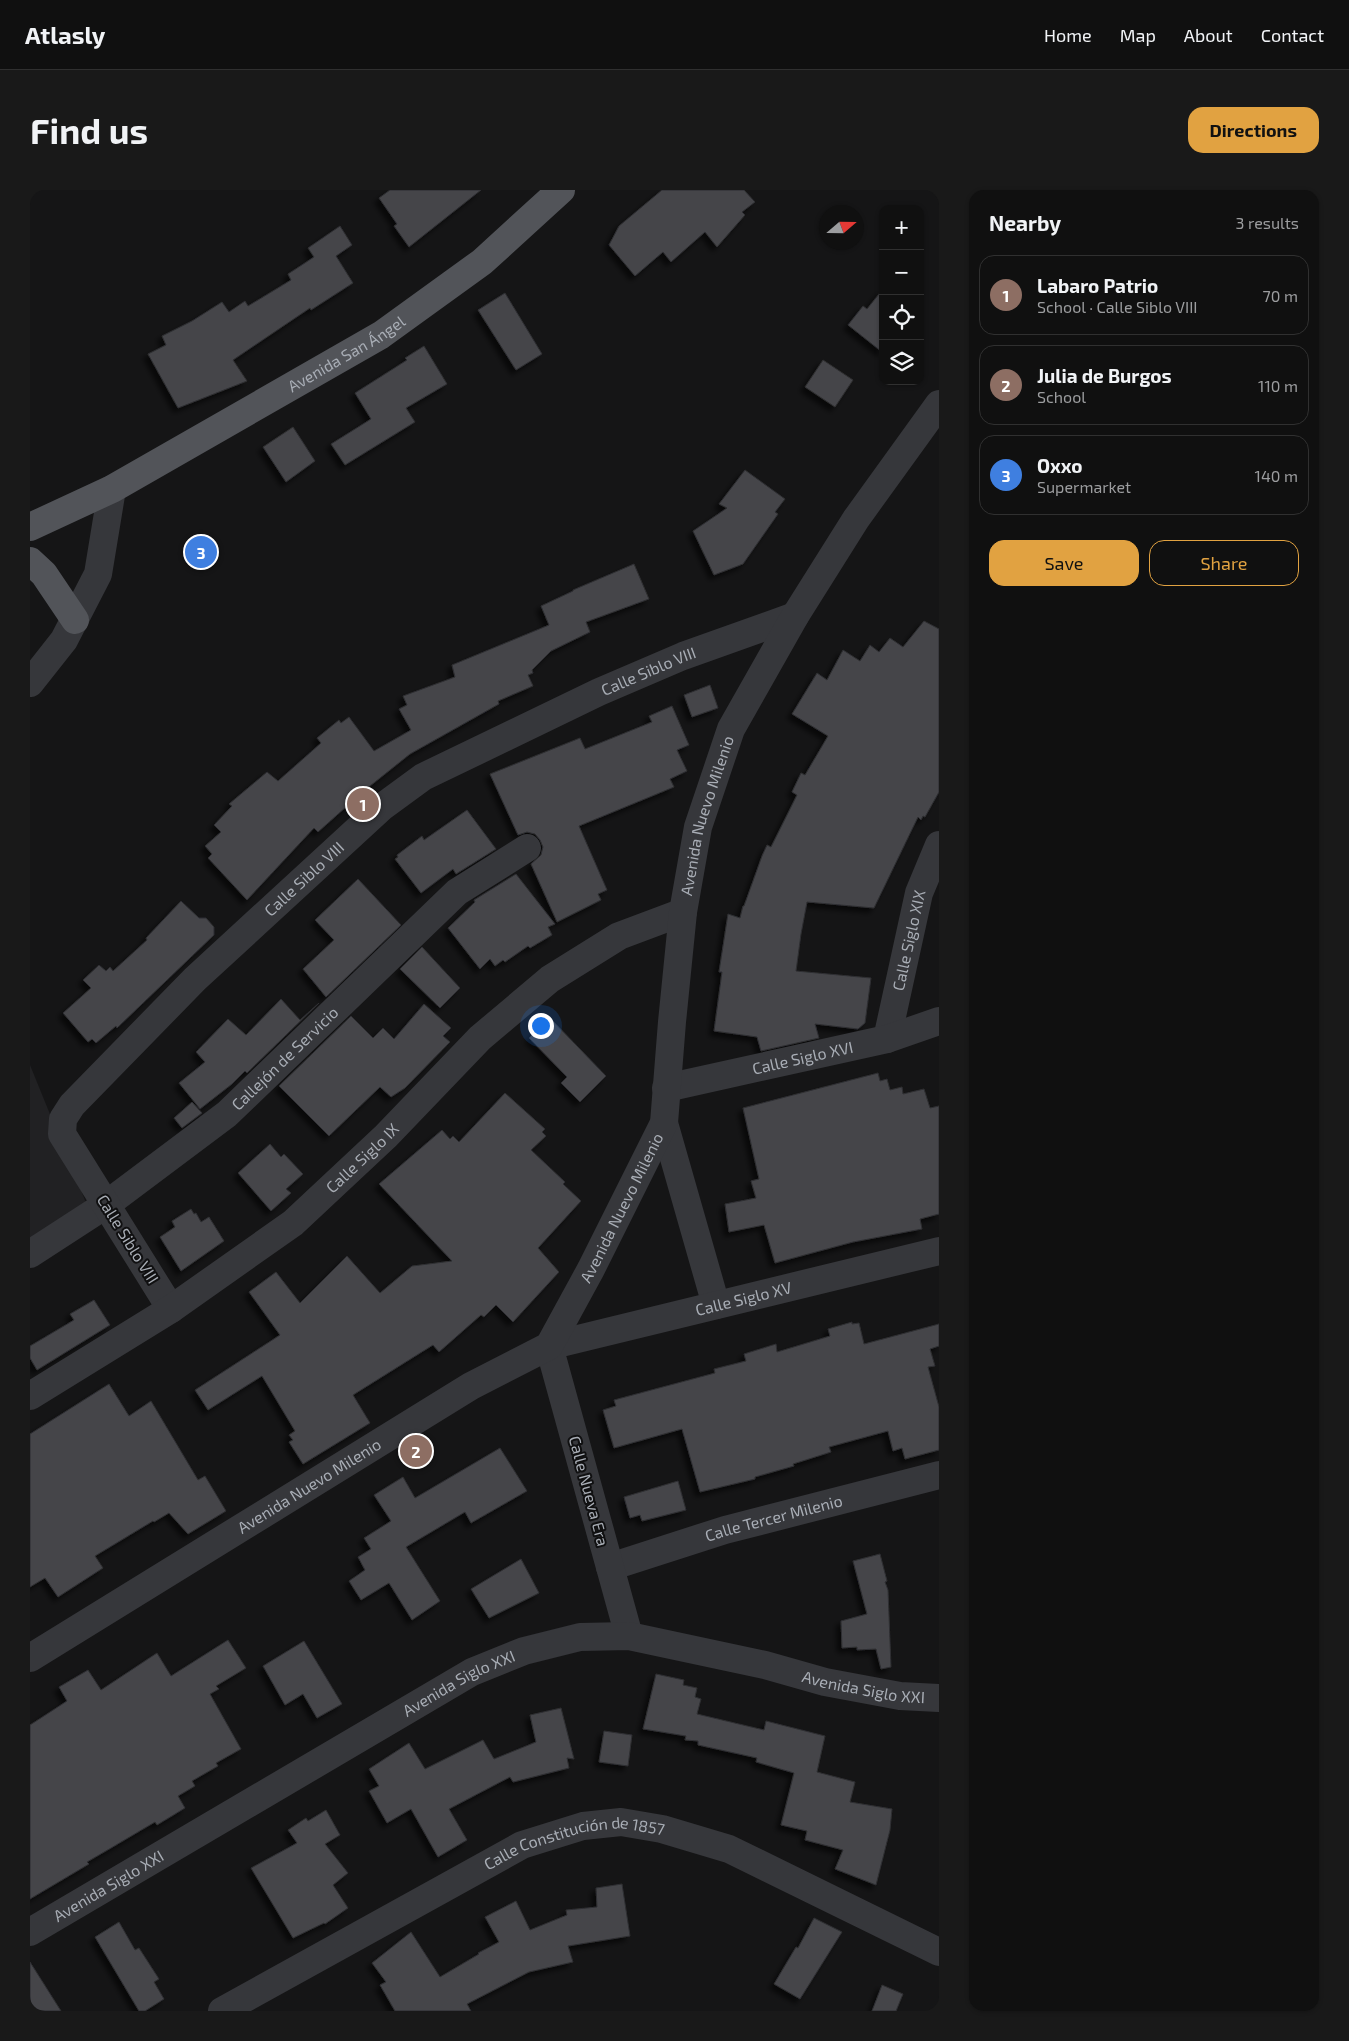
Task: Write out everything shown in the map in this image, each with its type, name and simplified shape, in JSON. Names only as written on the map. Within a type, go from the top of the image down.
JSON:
[{"type":"main road","name":"Avenida San Ángel","points":[[30,527],[112,489],[381,335],[482,262],[561,190]]},
{"type":"main road","points":[[30,560],[44,574],[75,620]]},
{"type":"street","name":"Avenida Nuevo Milenio","points":[[30,1658],[471,1386],[549,1346],[664,1122],[683,912],[698,827],[731,729],[794,616],[856,519],[939,404]]},
{"type":"street","points":[[30,683],[64,640],[98,574],[112,489]]},
{"type":"street","name":"Calle Siblo VIII","points":[[171,1309],[62,1134],[63,1119],[72,1105],[195,979],[382,807],[423,777],[599,692],[683,656],[794,616]]},
{"type":"street","name":"Calle Siglo XIX","points":[[887,1039],[919,893],[939,845]]},
{"type":"street","name":"Callejón de Servicio","points":[[30,1254],[107,1204],[227,1114],[457,892],[527,848]]},
{"type":"street","name":"Calle Siglo IX","points":[[30,1396],[171,1309],[293,1222],[386,1136],[480,1038],[550,979],[619,936],[683,912]]},
{"type":"street","name":"Calle Siglo XVI","points":[[666,1088],[887,1039],[939,1021]]},
{"type":"street","points":[[664,1122],[716,1305]]},
{"type":"street","name":"Calle Siglo XV","points":[[549,1346],[939,1251]]},
{"type":"street","name":"Calle Nueva Era","points":[[549,1346],[629,1636]]},
{"type":"street","name":"Calle Tercer Milenio","points":[[610,1567],[725,1530],[939,1475]]},
{"type":"street","name":"Avenida Siglo XXI","points":[[30,1932],[472,1672],[524,1651],[580,1637],[629,1636],[765,1665],[826,1682],[900,1696],[939,1698]]},
{"type":"street","name":"Calle Constitución de 1857","points":[[222,2011],[522,1845],[583,1826],[621,1822],[662,1829],[729,1849],[939,1952]]},
{"type":"shaded area","points":[[30,1065],[89,1210],[30,1249]]},
{"type":"building","points":[[390,190],[481,190],[409,247],[394,226],[397,224],[379,198]]},
{"type":"building","points":[[662,190],[744,190],[755,202],[742,212],[745,215],[717,247],[705,232],[671,262],[663,252],[635,276],[609,245],[619,226]]},
{"type":"building","points":[[340,226],[352,245],[336,256],[353,283],[311,310],[310,308],[233,360],[247,381],[178,408],[148,354],[166,345],[162,336],[192,321],[222,302],[229,312],[245,301],[248,306],[291,280],[288,274],[314,257],[308,248]]},
{"type":"building","points":[[505,293],[542,354],[516,370],[478,310]]},
{"type":"building","points":[[879,294],[879,350],[848,325],[863,306],[867,309]]},
{"type":"building","points":[[424,346],[447,384],[406,408],[415,422],[345,465],[331,444],[371,419],[355,393],[407,360],[405,358]]},
{"type":"building","points":[[823,360],[853,380],[835,407],[805,387]]},
{"type":"building","points":[[293,427],[315,461],[286,482],[263,447]]},
{"type":"building","points":[[745,470],[785,499],[775,512],[778,514],[743,564],[714,575],[693,531],[727,508],[719,504]]},
{"type":"building","points":[[634,564],[649,599],[586,622],[590,632],[551,651],[532,670],[533,673],[528,675],[533,686],[498,701],[499,704],[410,754],[365,790],[318,832],[314,828],[247,900],[208,858],[212,854],[205,846],[221,832],[214,825],[232,806],[229,804],[267,772],[278,781],[321,743],[317,738],[339,720],[341,723],[349,717],[374,751],[411,730],[399,709],[407,705],[403,696],[455,677],[452,665],[549,625],[541,606]]},
{"type":"building","points":[[924,621],[939,629],[939,792],[925,817],[923,816],[921,820],[918,817],[874,908],[807,902],[801,934],[796,971],[871,978],[865,1023],[858,1029],[815,1024],[819,1038],[761,1051],[757,1037],[714,1031],[722,972],[719,972],[728,914],[740,918],[767,845],[771,847],[797,795],[792,792],[801,773],[805,775],[828,736],[792,714],[817,673],[827,680],[843,650],[860,661],[870,645],[879,652],[890,638],[903,647]]},
{"type":"building","points":[[710,685],[718,708],[692,717],[684,695]]},
{"type":"building","points":[[672,706],[689,745],[677,750],[687,771],[670,779],[674,787],[579,826],[607,890],[598,894],[601,900],[557,922],[531,864],[541,855],[543,847],[540,840],[535,834],[527,832],[518,835],[490,774],[580,738],[585,749],[652,722],[649,716]]},
{"type":"building","points":[[467,810],[496,849],[456,874],[453,869],[421,893],[395,859],[398,857],[397,855],[422,836],[424,840]]},
{"type":"building","points":[[516,874],[555,924],[548,927],[552,935],[530,948],[528,946],[505,962],[503,960],[495,966],[490,959],[480,969],[448,928],[475,902],[474,900]]},
{"type":"building","points":[[358,879],[401,925],[326,997],[303,969],[334,940],[315,920]]},
{"type":"building","points":[[181,901],[199,918],[206,918],[214,927],[214,935],[117,1028],[116,1026],[96,1043],[92,1039],[88,1042],[63,1013],[91,988],[83,980],[99,965],[106,971],[110,967],[113,971],[147,940],[146,938]]},
{"type":"building","points":[[422,947],[460,988],[440,1008],[400,969]]},
{"type":"building","points":[[281,999],[300,1020],[319,1003],[247,1073],[245,1071],[232,1084],[200,1109],[179,1083],[205,1062],[196,1052],[228,1019],[246,1035]]},
{"type":"building","points":[[424,1004],[451,1028],[443,1036],[450,1042],[405,1088],[391,1097],[380,1087],[329,1136],[279,1086],[351,1016],[373,1038],[383,1028],[394,1039]]},
{"type":"building","points":[[550,1018],[606,1076],[580,1102],[561,1083],[567,1077],[529,1038]]},
{"type":"building","points":[[878,1073],[880,1081],[887,1079],[890,1090],[902,1087],[903,1094],[924,1089],[930,1108],[939,1106],[939,1214],[920,1219],[922,1229],[853,1242],[775,1263],[764,1225],[729,1232],[725,1204],[756,1198],[751,1181],[759,1179],[743,1108]]},
{"type":"building","points":[[505,1093],[545,1129],[542,1132],[546,1136],[531,1150],[565,1182],[563,1184],[581,1201],[538,1248],[559,1272],[513,1322],[496,1305],[484,1317],[481,1315],[439,1352],[433,1345],[353,1395],[370,1423],[303,1464],[289,1442],[293,1440],[289,1435],[295,1431],[262,1376],[208,1410],[195,1390],[280,1335],[249,1292],[276,1272],[300,1303],[347,1256],[380,1293],[412,1266],[452,1261],[379,1184],[442,1130],[450,1139],[453,1136],[459,1142]]},
{"type":"building","points":[[192,1102],[202,1113],[182,1128],[174,1118]]},
{"type":"building","points":[[270,1144],[281,1157],[284,1154],[303,1174],[286,1189],[291,1193],[271,1211],[238,1173]]},
{"type":"building","points":[[191,1209],[194,1214],[196,1213],[201,1222],[209,1217],[224,1241],[181,1271],[160,1237],[175,1227],[172,1221]]},
{"type":"building","points":[[94,1300],[110,1325],[37,1370],[30,1358],[30,1346],[74,1320],[70,1314]]},
{"type":"building","points":[[852,1322],[852,1324],[859,1323],[864,1344],[939,1324],[939,1346],[930,1349],[935,1366],[928,1367],[939,1407],[939,1450],[905,1459],[902,1448],[893,1451],[888,1431],[829,1447],[831,1452],[793,1464],[794,1466],[755,1477],[755,1479],[700,1492],[682,1429],[614,1448],[603,1410],[616,1406],[614,1400],[715,1373],[714,1369],[746,1361],[744,1354],[776,1344],[777,1352],[830,1336],[828,1329]]},
{"type":"building","points":[[109,1384],[129,1416],[151,1401],[198,1480],[205,1476],[226,1511],[188,1534],[169,1513],[153,1521],[95,1556],[103,1568],[58,1597],[45,1578],[30,1587],[30,1434]]},
{"type":"building","points":[[500,1448],[527,1491],[471,1523],[465,1512],[406,1547],[440,1601],[412,1620],[389,1583],[361,1600],[349,1581],[365,1570],[358,1557],[371,1549],[364,1538],[391,1521],[374,1495],[403,1477],[415,1498]]},
{"type":"building","points":[[678,1481],[686,1510],[642,1521],[640,1515],[630,1518],[624,1497]]},
{"type":"building","points":[[880,1554],[888,1590],[891,1667],[881,1669],[876,1649],[857,1650],[857,1647],[842,1648],[841,1621],[867,1614],[853,1561]]},
{"type":"building","points":[[521,1559],[539,1593],[489,1618],[471,1589]]},
{"type":"building","points":[[228,1640],[246,1668],[216,1686],[219,1689],[210,1694],[241,1749],[216,1763],[218,1766],[192,1781],[195,1786],[178,1796],[185,1808],[157,1825],[155,1822],[87,1862],[89,1864],[30,1899],[30,1725],[67,1701],[59,1687],[88,1670],[101,1690],[157,1653],[171,1676]]},
{"type":"building","points":[[304,1641],[342,1704],[317,1718],[303,1694],[285,1705],[263,1666]]},
{"type":"building","points":[[656,1674],[684,1680],[683,1685],[697,1688],[695,1697],[701,1699],[697,1714],[764,1730],[766,1721],[825,1736],[817,1772],[855,1782],[850,1802],[892,1809],[890,1830],[876,1885],[835,1869],[843,1850],[805,1840],[807,1831],[781,1825],[794,1773],[756,1762],[757,1758],[698,1745],[698,1741],[685,1740],[686,1736],[643,1729]]},
{"type":"building","points":[[561,1708],[574,1759],[567,1758],[569,1768],[513,1782],[510,1777],[449,1809],[467,1840],[438,1857],[411,1809],[387,1823],[369,1791],[379,1786],[369,1769],[409,1743],[425,1769],[483,1740],[494,1759],[536,1742],[530,1715]]},
{"type":"building","points":[[604,1731],[632,1735],[628,1766],[599,1762]]},
{"type":"building","points":[[326,1810],[340,1835],[325,1844],[348,1873],[333,1885],[348,1908],[325,1924],[293,1938],[251,1868],[297,1843],[288,1830],[306,1818],[308,1821]]},
{"type":"building","points":[[622,1884],[630,1936],[568,1946],[573,1962],[529,1972],[467,2004],[471,2011],[395,2011],[380,1985],[386,1982],[372,1963],[411,1932],[440,1977],[499,1942],[485,1917],[516,1901],[530,1930],[567,1915],[566,1910],[597,1907],[596,1888]]},
{"type":"building","points":[[814,1918],[842,1932],[800,1999],[774,1984],[796,1947],[798,1948]]},
{"type":"building","points":[[119,1922],[135,1950],[139,1948],[159,1979],[154,1982],[164,1999],[145,2011],[139,2011],[95,1937]]},
{"type":"building","points":[[30,1962],[61,2011],[30,2011]]},
{"type":"building","points":[[882,1985],[903,1994],[896,2011],[872,2011]]},
{"type":"place","name":"Oxxo","points":[[201,552]]},
{"type":"place","name":"Labaro Patrio","points":[[363,804]]},
{"type":"place","name":"Julia de Burgos","points":[[416,1451]]}]
